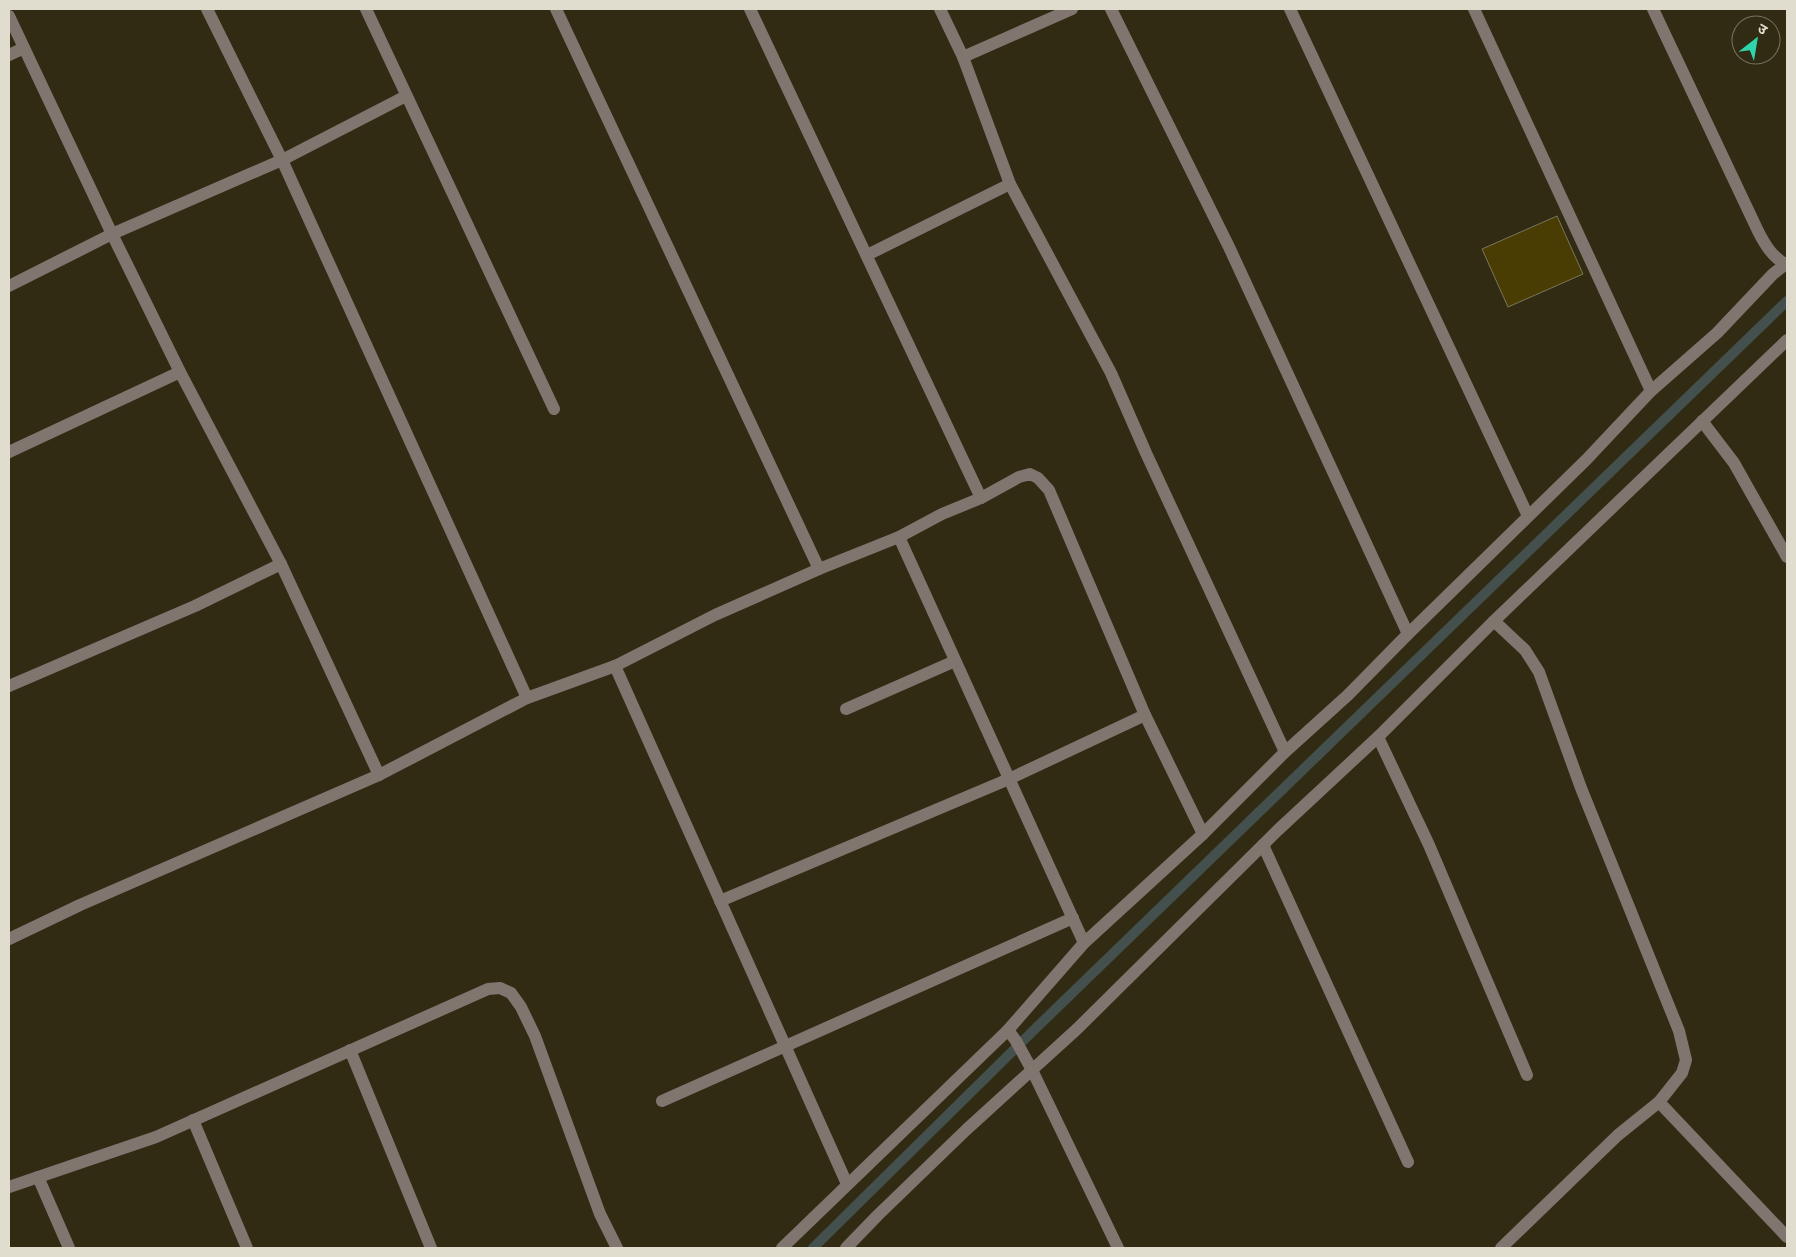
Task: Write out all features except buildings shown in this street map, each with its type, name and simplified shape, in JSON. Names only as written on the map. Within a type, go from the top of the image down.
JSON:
[{"type":"street","points":[[207,9],[282,160],[527,698]]},
{"type":"street","points":[[366,9],[554,409]]},
{"type":"street","points":[[556,9],[819,569]]},
{"type":"street","points":[[750,9],[981,498]]},
{"type":"street","points":[[940,9],[963,57],[1010,184],[1111,373],[1146,453],[1285,752]]},
{"type":"street","points":[[963,57],[1072,9]]},
{"type":"street","points":[[1111,9],[1229,247],[1408,634]]},
{"type":"street","points":[[1290,9],[1528,516]]},
{"type":"street","points":[[1474,9],[1651,391]]},
{"type":"street","points":[[782,1248],[1008,1030],[1084,943],[1203,834],[1285,752],[1348,695],[1586,460],[1651,391],[1717,333],[1774,274],[1787,264],[1775,257],[1758,231],[1653,9]]},
{"type":"street","points":[[9,16],[112,234],[180,372],[281,564],[379,774]]},
{"type":"street","points":[[9,55],[24,48]]},
{"type":"street","points":[[9,286],[112,234],[282,160],[406,96]]},
{"type":"street","points":[[867,254],[1010,184]]},
{"type":"street","points":[[846,1248],[966,1130],[1077,1029],[1263,845],[1378,737],[1494,621],[1787,340]]},
{"type":"street","points":[[9,452],[180,372]]},
{"type":"street","points":[[1702,421],[1734,463],[1787,556]]},
{"type":"street","points":[[9,939],[80,905],[379,774],[527,698],[615,666],[715,615],[819,569],[899,537],[942,514],[981,498],[1019,477],[1030,474],[1038,478],[1048,490],[1145,715],[1203,834]]},
{"type":"street","points":[[899,537],[1008,780],[1084,943]]},
{"type":"street","points":[[9,686],[195,606],[281,564]]},
{"type":"street","points":[[1494,621],[1525,650],[1539,672],[1582,788],[1680,1030],[1686,1060],[1682,1073],[1659,1102],[1618,1135],[1501,1248]]},
{"type":"street","points":[[846,709],[955,661]]},
{"type":"street","points":[[615,666],[847,1184]]},
{"type":"street","points":[[720,901],[1008,780],[1145,715]]},
{"type":"street","points":[[1378,737],[1429,845],[1527,1075]]},
{"type":"street","points":[[1263,845],[1408,1162]]},
{"type":"street","points":[[662,1101],[1072,918]]},
{"type":"street","points":[[9,1187],[156,1137],[488,990],[500,988],[511,993],[521,1007],[535,1036],[600,1214],[617,1248]]},
{"type":"street","points":[[1008,1030],[1020,1046],[1118,1248]]},
{"type":"street","points":[[350,1050],[430,1248]]},
{"type":"street","points":[[1659,1102],[1787,1237]]},
{"type":"street","points":[[193,1120],[247,1248]]},
{"type":"street","points":[[38,1177],[69,1248]]},
{"type":"waterway","points":[[813,1248],[1036,1028],[1787,301]]}]
